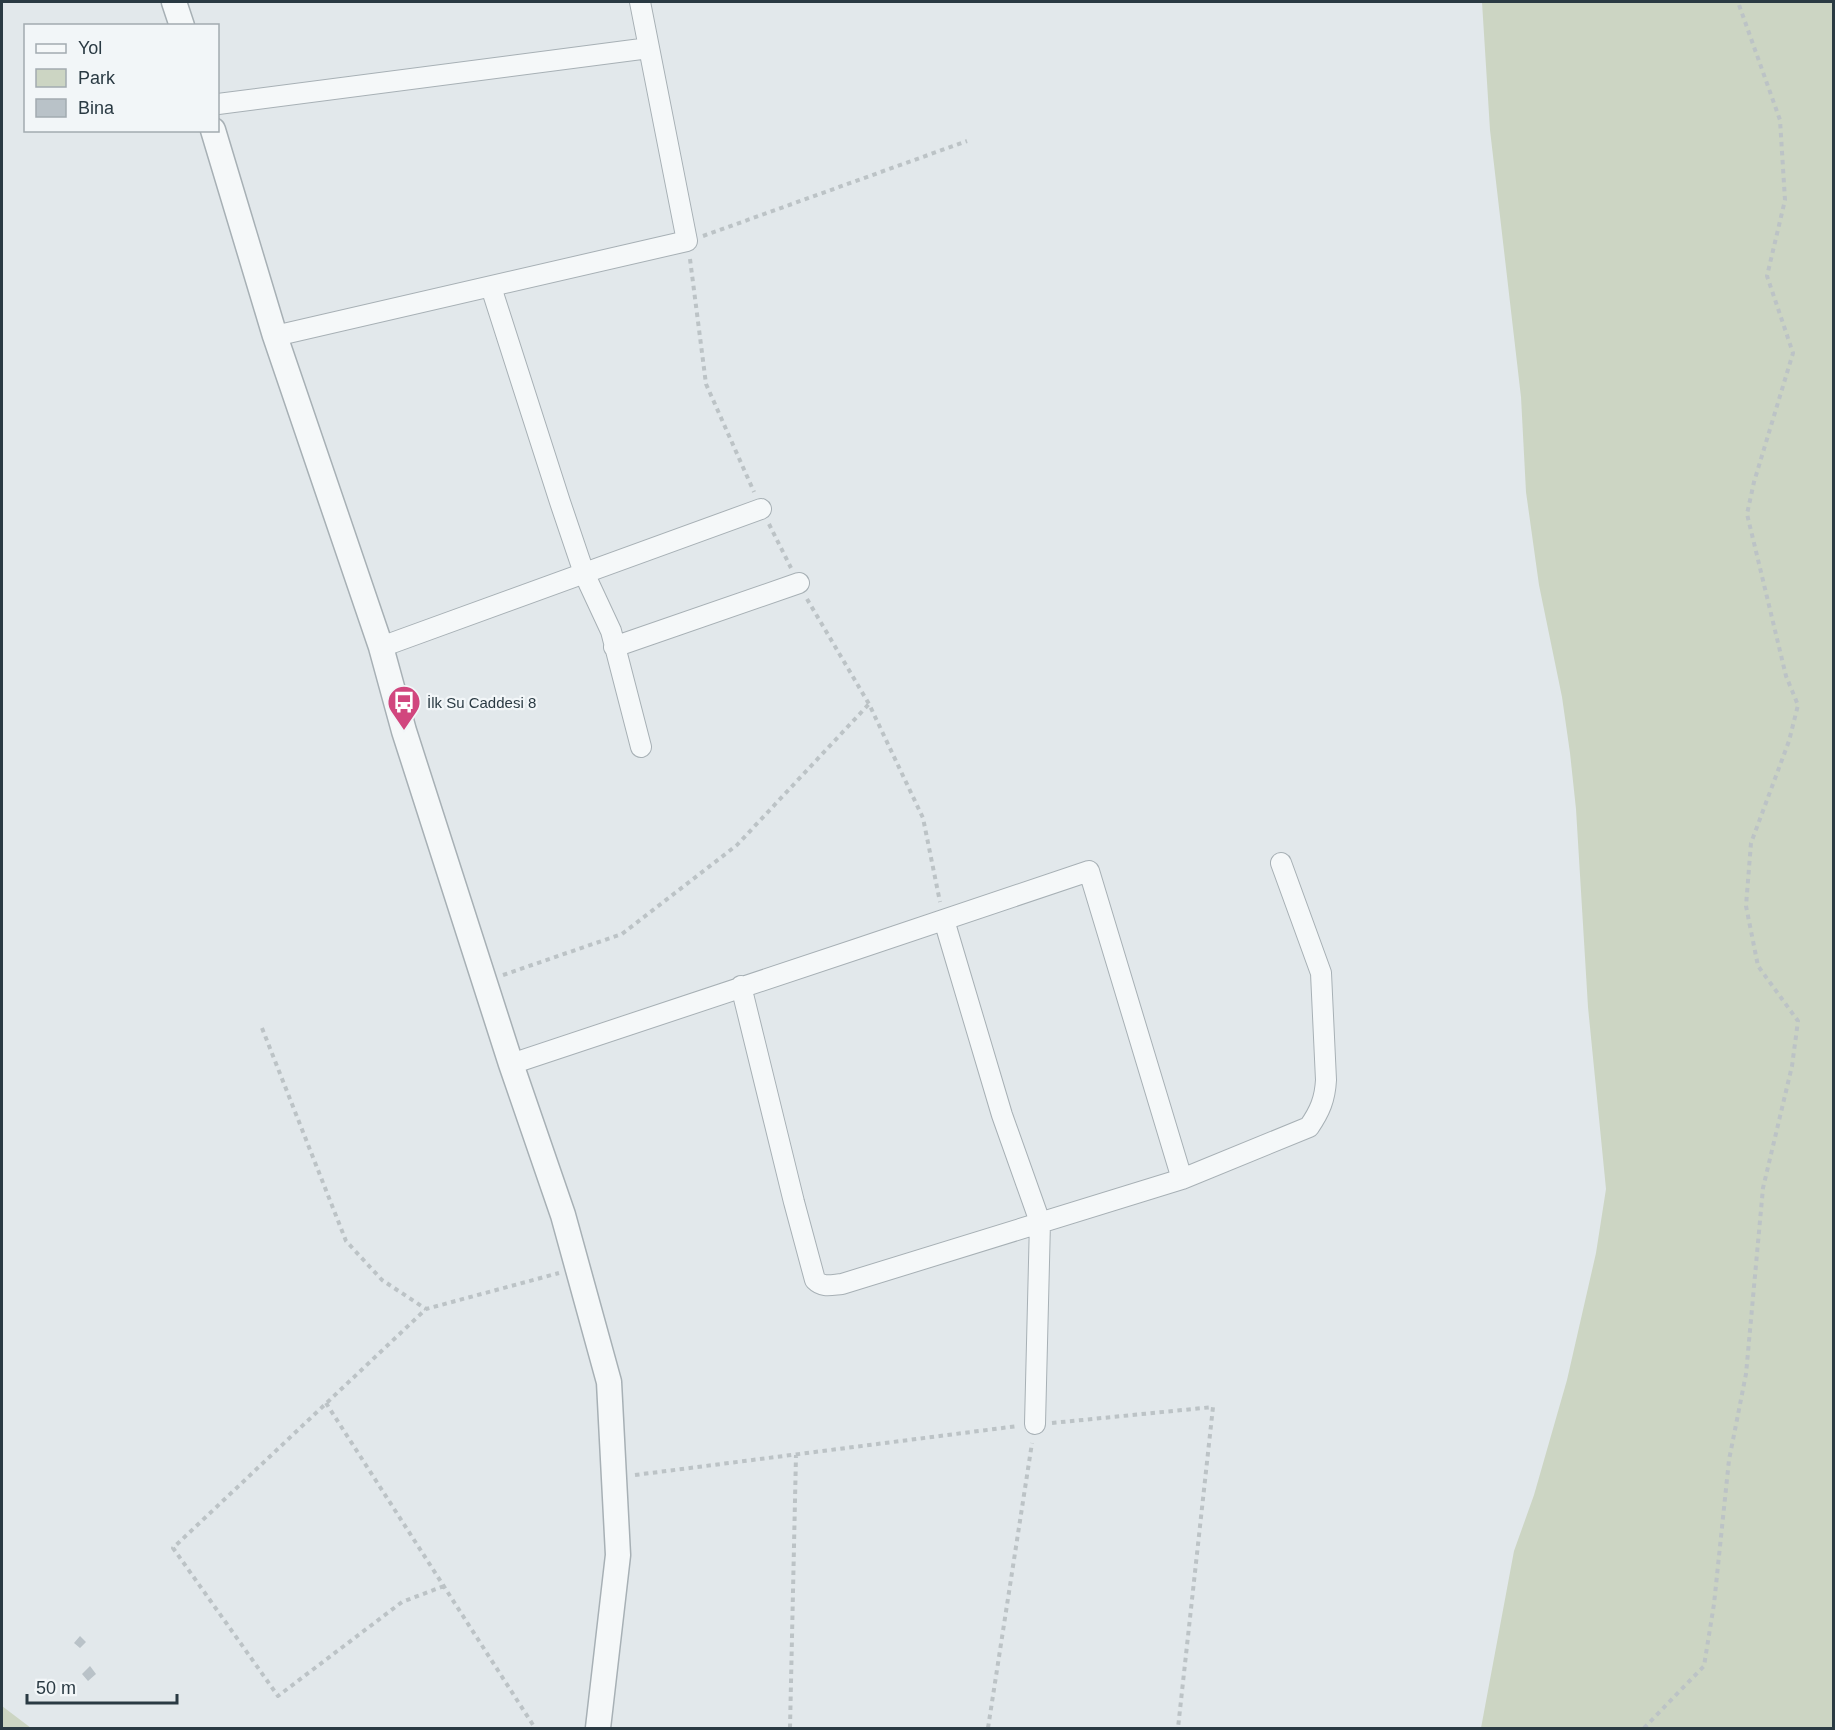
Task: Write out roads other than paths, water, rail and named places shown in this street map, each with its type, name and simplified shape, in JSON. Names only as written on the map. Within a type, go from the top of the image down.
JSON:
[{"type":"street","points":[[174,2],[181,24]]},
{"type":"street","points":[[276,336],[687,242],[640,2]]},
{"type":"street","points":[[219,104],[649,48]]},
{"type":"street","points":[[214,132],[276,336],[381,647],[404,731],[511,1064],[563,1215],[609,1382],[618,1555],[598,1728]]},
{"type":"street","points":[[491,287],[584,573],[610,631],[641,747]]},
{"type":"street","points":[[381,647],[761,509]]},
{"type":"street","points":[[614,646],[799,583]]},
{"type":"street","points":[[741,986],[815,1280],[827,1286],[842,1284],[1182,1179],[1309,1126],[1319,1113],[1325,1097],[1321,973],[1281,863]]},
{"type":"street","points":[[511,1064],[1089,871],[1182,1179]]},
{"type":"street","points":[[944,920],[1002,1115],[1040,1222],[1035,1424]]},
{"type":"place","name":"İlk Su Caddesi 8","points":[[404,731]]}]
